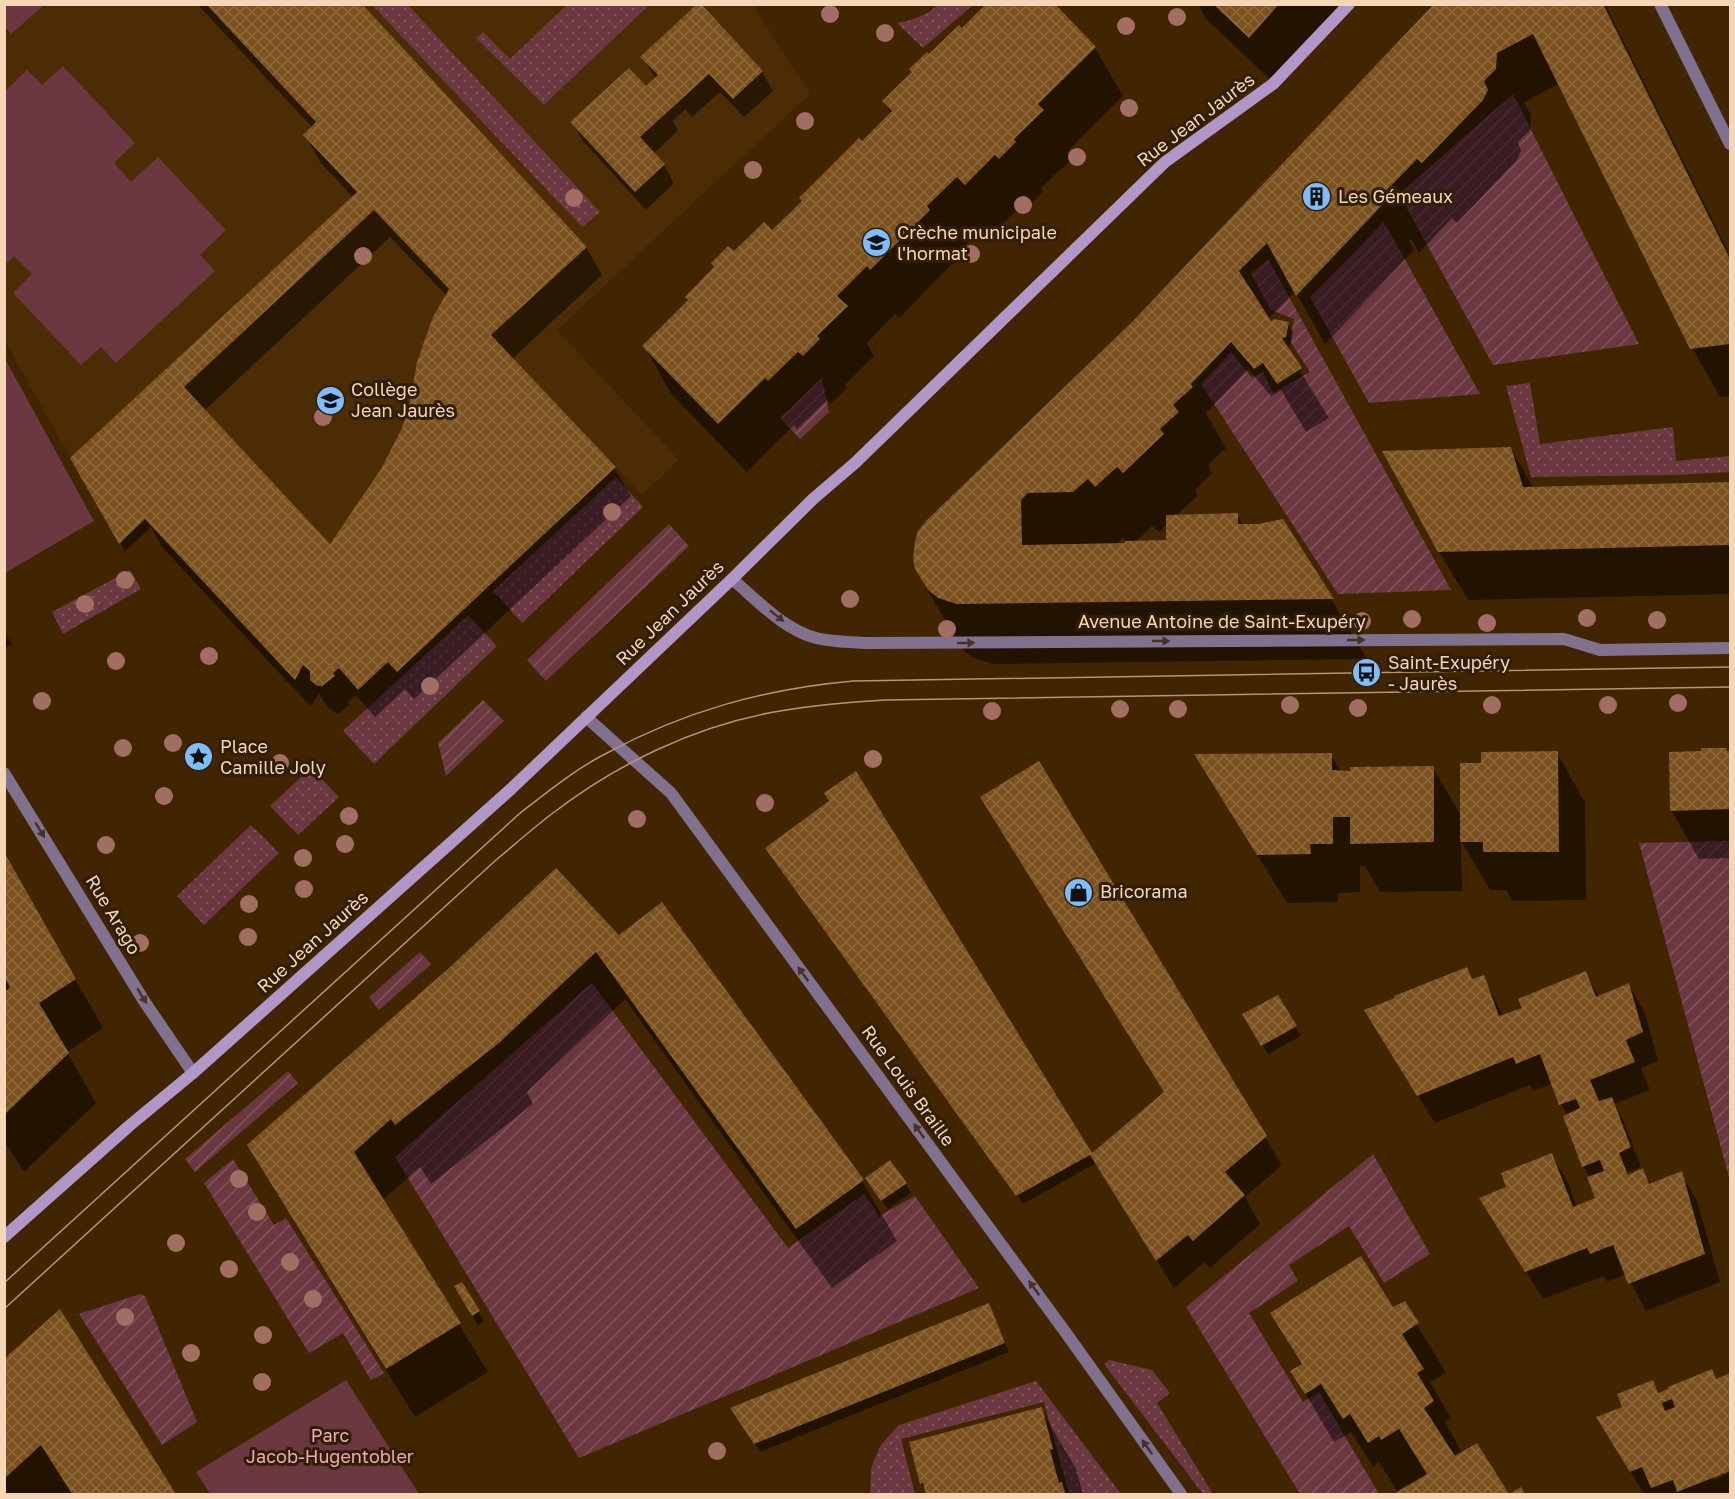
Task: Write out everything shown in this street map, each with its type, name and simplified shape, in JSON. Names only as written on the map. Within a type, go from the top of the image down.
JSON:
[{"type":"main road","name":"Rue Jean Jaurès","points":[[4,1237],[129,1126],[193,1073],[470,826],[732,579],[813,499],[855,463],[1165,162],[1273,84],[1349,4]]},
{"type":"street","points":[[1660,4],[1731,144]]},
{"type":"street","name":"Avenue Antoine de Saint-Exupéry","points":[[732,579],[781,621],[803,633],[818,639],[868,643],[1564,639],[1600,650],[1731,648]]},
{"type":"street","name":"Rue Louis Braille","points":[[586,717],[671,793],[1181,1494]]},
{"type":"street","name":"Rue Arago","points":[[4,773],[144,1001],[193,1073]]},
{"type":"shaded area","name":"Collège Jean Jaurès","points":[[4,5],[753,5],[810,94],[557,330],[679,460],[642,495],[615,467],[397,672],[387,662],[358,690],[339,668],[333,673],[335,676],[322,686],[310,680],[310,671],[304,665],[295,680],[145,520],[119,544],[5,341]]},
{"type":"green space","points":[[5,4],[44,5],[11,34],[5,27]]},
{"type":"green space","points":[[568,4],[649,5],[544,105],[476,38],[483,32],[510,59]]},
{"type":"green space","points":[[372,5],[408,5],[600,212],[582,227]]},
{"type":"green space","points":[[938,5],[973,5],[923,48],[897,23],[919,17]]},
{"type":"green space","points":[[63,66],[135,143],[114,163],[131,182],[158,157],[226,230],[200,255],[215,271],[116,363],[101,347],[81,365],[13,293],[32,274],[14,256],[5,265],[5,91],[27,70],[42,85]]},
{"type":"green space","points":[[1513,94],[1639,344],[1493,365],[1399,194]]},
{"type":"green space","points":[[1384,222],[1480,394],[1369,403],[1310,297]]},
{"type":"green space","points":[[1268,259],[1451,590],[1338,594],[1201,384],[1231,352],[1252,378],[1263,372],[1273,393],[1310,372],[1290,341],[1294,319],[1271,310],[1251,274]]},
{"type":"green space","points":[[4,357],[94,521],[5,573],[4,573]]},
{"type":"green space","points":[[822,378],[829,412],[800,439],[780,418]]},
{"type":"green space","points":[[1530,383],[1540,444],[1673,427],[1676,461],[1730,456],[1730,472],[1531,477],[1506,386]]},
{"type":"green space","points":[[616,477],[643,507],[522,623],[493,591]]},
{"type":"green space","points":[[669,524],[689,546],[546,681],[527,660]]},
{"type":"green space","points":[[130,570],[141,589],[63,634],[52,612]]},
{"type":"green space","points":[[468,615],[497,646],[374,764],[343,731]]},
{"type":"green space","points":[[483,700],[504,721],[446,776],[438,743]]},
{"type":"green space","points":[[311,768],[339,797],[298,835],[270,806]]},
{"type":"green space","points":[[251,825],[279,853],[204,925],[177,896]]},
{"type":"green space","points":[[1730,841],[1730,1181],[1639,843]]},
{"type":"green space","points":[[420,952],[431,964],[379,1010],[369,997]]},
{"type":"green space","points":[[592,983],[788,1248],[864,1194],[879,1216],[915,1196],[979,1288],[579,1458],[395,1157]]},
{"type":"green space","points":[[288,1071],[298,1083],[195,1172],[185,1159]]},
{"type":"green space","points":[[1373,1154],[1430,1254],[1384,1283],[1349,1226],[1289,1265],[1298,1281],[1249,1313],[1303,1402],[1319,1392],[1379,1494],[1300,1494],[1186,1307]]},
{"type":"green space","points":[[233,1159],[274,1225],[286,1218],[384,1373],[371,1380],[343,1333],[309,1353],[204,1183]]},
{"type":"green space","points":[[140,1294],[145,1296],[197,1422],[162,1445],[79,1314]]},
{"type":"green space","points":[[1109,1360],[1152,1370],[1170,1393],[1157,1403],[1213,1494],[1203,1494],[1104,1364]]},
{"type":"green space","name":"Parc Jacob-Hugentobler","points":[[346,1380],[419,1494],[210,1494],[196,1472]]},
{"type":"green space","points":[[1036,1381],[1121,1494],[1069,1494],[1044,1402],[901,1439],[915,1494],[870,1494],[871,1468],[880,1446],[899,1425]]},
{"type":"building","points":[[206,4],[362,4],[587,247],[491,335],[616,467],[397,672],[388,662],[358,690],[339,668],[333,673],[335,676],[322,686],[317,686],[310,680],[310,671],[303,665],[295,680],[145,519],[119,544],[70,458],[357,192],[303,135],[316,122]],"holes":[[[374,210],[449,289],[433,317],[417,362],[409,407],[402,428],[381,469],[330,544],[184,387]]]},
{"type":"building","points":[[697,4],[701,4],[763,71],[733,99],[709,74],[640,137],[665,164],[635,192],[570,122],[629,68],[646,86],[658,75],[640,57]]},
{"type":"building","points":[[986,4],[1055,4],[1096,47],[1038,104],[1044,110],[1014,139],[1016,142],[999,159],[995,155],[965,185],[957,177],[927,206],[930,210],[870,270],[867,266],[837,296],[848,306],[817,336],[820,339],[803,356],[798,352],[768,381],[765,378],[718,424],[642,346],[688,300],[685,297],[714,267],[711,263],[728,246],[734,251],[764,222],[772,230],[802,201],[799,198],[859,138],[862,141],[892,111],[882,101],[912,72],[909,69],[927,52],[929,54],[959,25],[962,28]]},
{"type":"building","points":[[1213,4],[1279,4],[1249,38]]},
{"type":"building","points":[[1434,4],[1603,4],[1730,259],[1730,344],[1690,349],[1533,34],[1497,53],[1496,69],[1484,81],[1488,90],[1483,100],[1422,163],[1417,159],[1383,194],[1387,200],[1296,296],[1267,243],[1239,271],[1271,321],[1274,319],[1289,322],[1286,337],[1282,338],[1302,368],[1277,384],[1263,363],[1254,369],[1231,342],[1191,384],[1193,387],[1173,405],[1179,412],[1160,429],[1164,434],[1123,473],[1117,467],[1095,487],[1088,479],[1073,492],[1028,493],[1021,500],[1022,545],[1166,540],[1166,515],[1238,513],[1238,524],[1258,524],[1283,519],[1334,599],[957,604],[938,598],[928,590],[915,569],[913,559],[918,531],[927,520],[1133,321]]},
{"type":"building","points":[[1511,447],[1523,487],[1730,482],[1730,545],[1438,552],[1382,451]]},
{"type":"building","points":[[1701,748],[1727,748],[1727,751],[1730,751],[1730,809],[1670,811],[1669,752],[1701,751]]},
{"type":"building","points":[[1558,751],[1559,852],[1483,852],[1483,842],[1460,842],[1460,763],[1481,763],[1481,752]]},
{"type":"building","points":[[1332,753],[1332,770],[1350,771],[1350,767],[1434,766],[1434,842],[1350,844],[1350,817],[1333,817],[1333,844],[1310,844],[1311,854],[1257,855],[1194,754]]},
{"type":"building","points":[[1039,761],[1267,1136],[1225,1172],[1245,1195],[1193,1241],[1188,1235],[1156,1261],[1090,1155],[1016,1196],[765,848],[829,801],[824,793],[856,771],[1092,1153],[1164,1092],[980,797]]},
{"type":"building","points":[[4,852],[76,979],[39,1003],[69,1053],[4,1115],[4,993],[10,987],[4,977]]},
{"type":"building","points":[[556,868],[619,935],[662,902],[864,1180],[796,1229],[596,952],[499,1043],[395,1125],[391,1119],[354,1152],[461,1323],[386,1369],[247,1145],[449,968]]},
{"type":"building","points":[[1467,967],[1472,979],[1484,975],[1499,1016],[1522,1008],[1518,999],[1586,971],[1596,997],[1629,983],[1643,1032],[1626,1040],[1635,1062],[1590,1080],[1599,1101],[1612,1097],[1631,1147],[1619,1153],[1628,1175],[1643,1168],[1649,1184],[1682,1171],[1705,1254],[1628,1284],[1613,1245],[1590,1254],[1587,1248],[1525,1272],[1479,1198],[1506,1187],[1501,1173],[1552,1153],[1573,1207],[1595,1198],[1587,1177],[1604,1171],[1600,1160],[1582,1167],[1563,1116],[1580,1108],[1576,1099],[1559,1105],[1540,1054],[1516,1064],[1513,1057],[1417,1096],[1364,1010]]},
{"type":"building","points":[[1278,995],[1297,1026],[1261,1046],[1242,1014]]},
{"type":"building","points":[[890,1160],[907,1183],[881,1201],[865,1178]]},
{"type":"building","points":[[1361,1256],[1393,1307],[1405,1301],[1419,1323],[1402,1334],[1424,1369],[1417,1373],[1434,1401],[1424,1408],[1455,1456],[1477,1443],[1509,1494],[1394,1494],[1427,1474],[1399,1429],[1381,1440],[1379,1436],[1368,1443],[1350,1414],[1343,1419],[1321,1384],[1305,1394],[1290,1371],[1302,1364],[1270,1313]]},
{"type":"building","points":[[462,1282],[480,1311],[472,1316],[454,1286]]},
{"type":"building","points":[[989,1303],[1005,1343],[754,1444],[730,1408]]},
{"type":"building","points":[[60,1309],[176,1494],[72,1494],[41,1445],[4,1479],[4,1359]]},
{"type":"building","points":[[1712,1369],[1716,1379],[1730,1373],[1730,1471],[1677,1492],[1673,1480],[1651,1488],[1642,1467],[1630,1472],[1596,1417],[1622,1407],[1617,1394],[1653,1380],[1658,1393]],"holes":[[[1672,1399],[1675,1407],[1665,1411],[1662,1403]]]},
{"type":"building","points":[[1042,1407],[1053,1449],[1050,1450],[1059,1483],[1062,1482],[1065,1494],[926,1494],[923,1483],[920,1484],[909,1442]]},
{"type":"building","points":[[1521,1487],[1525,1494],[1509,1494]]},
{"type":"tram line","points":[[4,1283],[519,814],[560,782],[594,760],[635,739],[695,714],[756,696],[853,681],[1730,667]]},
{"type":"tram line","points":[[4,1309],[529,832],[575,797],[629,764],[658,749],[718,726],[780,711],[885,700],[1730,687]]},
{"type":"place","name":"Les Gémeaux","points":[[1317,197]]},
{"type":"place","name":"Crèche municipale l'hormat","points":[[876,243]]},
{"type":"place","name":"Collège Jean Jaurès","points":[[330,400]]},
{"type":"place","name":"Saint-Exupéry - Jaurès","points":[[1367,673]]},
{"type":"place","name":"Place Camille Joly","points":[[199,757]]},
{"type":"place","name":"Bricorama","points":[[1079,892]]}]
